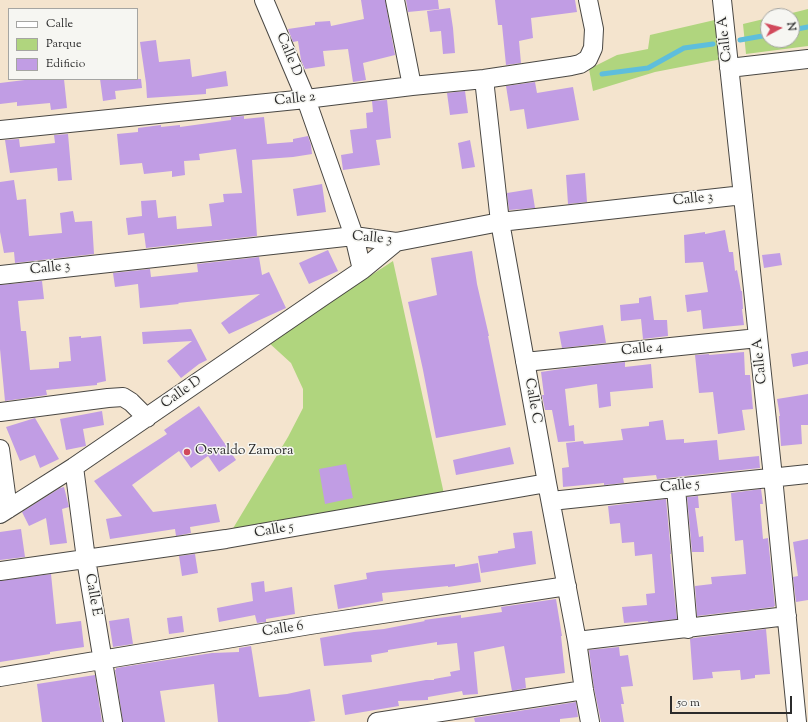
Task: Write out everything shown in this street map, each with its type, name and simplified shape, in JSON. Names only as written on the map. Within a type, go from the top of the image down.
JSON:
[{"type":"street","name":"Calle D","points":[[264,0],[306,99],[354,236],[362,270]]},
{"type":"street","points":[[396,0],[412,86]]},
{"type":"street","name":"Calle 2","points":[[0,130],[306,99],[484,79],[571,66],[580,64],[588,59],[593,48],[594,29],[588,0]]},
{"type":"street","name":"Calle A","points":[[722,0],[773,477],[797,722]]},
{"type":"street","points":[[729,68],[808,59]]},
{"type":"street","name":"Calle C","points":[[484,79],[500,222],[577,641],[590,722]]},
{"type":"street","name":"Calle 3","points":[[0,275],[354,236],[396,242],[500,222],[743,195]]},
{"type":"street","name":"Calle D","points":[[4,512],[147,418],[362,270],[396,242]]},
{"type":"street","name":"Calle 4","points":[[525,362],[758,338]]},
{"type":"street","points":[[0,412],[123,397],[131,402],[147,418]]},
{"type":"street","points":[[0,449],[4,512]]},
{"type":"street","name":"Calle E","points":[[74,467],[86,559],[113,722]]},
{"type":"street","name":"Calle 5","points":[[551,501],[808,474]]},
{"type":"street","name":"Calle 5","points":[[0,570],[226,539],[547,483]]},
{"type":"street","points":[[676,488],[688,628]]},
{"type":"street","name":"Calle 6","points":[[0,677],[310,625],[567,586]]},
{"type":"street","points":[[577,641],[787,616]]},
{"type":"street","points":[[377,722],[584,690]]},
{"type":"green space","points":[[808,9],[808,46],[800,47],[800,11]]},
{"type":"green space","points":[[719,19],[722,59],[655,72],[593,91],[589,69],[617,55],[648,49],[650,35]]},
{"type":"green space","points":[[760,20],[760,48],[792,48],[746,54],[743,24]]},
{"type":"green space","points":[[393,261],[444,494],[229,535],[288,437],[303,408],[303,389],[291,363],[268,342]]},
{"type":"building","points":[[361,0],[385,0],[395,55],[363,63],[366,80],[353,82],[348,49],[323,51],[325,66],[305,69],[301,60],[298,41],[293,42],[288,29],[315,25],[315,22],[330,21],[331,26],[364,19]]},
{"type":"building","points":[[406,0],[438,0],[439,9],[408,12]]},
{"type":"building","points":[[495,0],[575,0],[577,12],[531,18],[533,38],[519,41],[521,63],[506,65],[502,25],[498,25]]},
{"type":"building","points":[[450,8],[455,53],[443,54],[441,31],[430,32],[427,11]]},
{"type":"building","points":[[156,40],[159,62],[190,59],[192,77],[226,71],[228,86],[206,89],[206,94],[147,98],[140,42]]},
{"type":"building","points":[[141,79],[142,88],[115,91],[116,99],[103,101],[100,80]]},
{"type":"building","points":[[25,80],[64,80],[67,108],[51,110],[50,103],[17,106],[17,102],[0,104],[0,83]]},
{"type":"building","points":[[535,82],[537,93],[573,87],[579,120],[527,129],[524,109],[510,111],[506,86]]},
{"type":"building","points":[[465,91],[468,113],[450,115],[447,93]]},
{"type":"building","points":[[387,100],[391,138],[376,140],[380,165],[343,170],[341,155],[353,153],[350,130],[367,128],[366,113],[373,112],[372,101]]},
{"type":"building","points":[[244,116],[244,119],[264,117],[267,144],[293,142],[293,139],[308,136],[312,154],[252,160],[257,236],[146,248],[144,233],[128,235],[126,218],[142,216],[141,201],[156,200],[158,218],[176,216],[177,229],[212,226],[209,204],[224,202],[223,194],[242,193],[236,149],[199,154],[200,160],[184,161],[185,175],[172,177],[172,171],[144,174],[142,163],[120,165],[117,134],[138,132],[138,128],[161,125],[161,127],[180,125],[180,127],[231,120],[231,117]]},
{"type":"building","points":[[68,134],[72,180],[58,181],[57,168],[10,173],[5,140],[19,139],[20,147],[55,143],[54,135]]},
{"type":"building","points":[[470,140],[475,167],[462,169],[458,143]]},
{"type":"building","points":[[585,173],[587,202],[568,204],[566,175]]},
{"type":"building","points":[[14,180],[17,200],[26,199],[29,236],[62,233],[60,213],[73,211],[75,222],[92,221],[94,254],[15,263],[14,252],[4,253],[0,232],[0,182]]},
{"type":"building","points":[[322,184],[326,212],[297,216],[293,189]]},
{"type":"building","points":[[532,189],[535,208],[509,210],[507,193]]},
{"type":"building","points":[[725,230],[729,252],[733,252],[735,271],[737,270],[742,291],[744,325],[703,329],[701,310],[687,312],[685,295],[708,292],[703,262],[685,263],[684,235],[705,232],[705,234]]},
{"type":"building","points":[[328,250],[338,271],[309,284],[299,263]]},
{"type":"building","points":[[472,251],[477,284],[489,336],[506,425],[436,438],[408,302],[437,295],[431,258]]},
{"type":"building","points":[[780,253],[782,265],[764,268],[762,255]]},
{"type":"building","points":[[259,257],[262,275],[269,272],[286,308],[229,334],[221,323],[260,294],[140,308],[138,284],[115,287],[113,273],[150,269],[151,277],[198,272],[197,264]]},
{"type":"building","points":[[42,281],[44,299],[18,301],[21,331],[26,331],[30,370],[59,368],[59,362],[71,361],[69,337],[81,336],[81,338],[101,336],[106,381],[97,383],[97,385],[46,390],[47,395],[5,401],[0,349],[0,285]]},
{"type":"building","points":[[651,296],[654,320],[667,320],[668,336],[643,339],[641,319],[621,321],[620,305],[639,303],[639,298]]},
{"type":"building","points":[[603,325],[606,343],[562,348],[559,332]]},
{"type":"building","points":[[191,329],[207,360],[199,364],[181,378],[167,361],[192,341],[143,344],[142,332]]},
{"type":"building","points":[[808,351],[808,364],[793,367],[791,354]]},
{"type":"building","points":[[744,352],[745,375],[750,375],[753,409],[742,410],[745,430],[718,434],[713,392],[699,393],[695,355]]},
{"type":"building","points":[[625,362],[625,367],[651,364],[653,388],[610,392],[611,406],[599,408],[597,384],[565,389],[569,426],[574,425],[575,441],[558,442],[552,410],[545,410],[542,395],[544,395],[541,372]]},
{"type":"building","points":[[808,394],[808,425],[801,425],[802,444],[781,446],[780,416],[777,399]]},
{"type":"building","points":[[199,406],[236,460],[219,472],[208,456],[191,468],[179,451],[132,485],[153,512],[216,504],[220,522],[190,527],[191,533],[176,536],[175,529],[110,539],[106,519],[122,516],[94,481],[167,434],[164,430]]},
{"type":"building","points":[[102,411],[104,425],[83,429],[86,446],[66,450],[60,419]]},
{"type":"building","points":[[35,418],[59,459],[40,468],[35,455],[20,461],[6,427]]},
{"type":"building","points":[[663,420],[666,440],[684,439],[684,443],[717,440],[719,460],[759,456],[760,468],[657,479],[656,475],[623,478],[624,483],[604,485],[604,483],[563,487],[562,468],[569,467],[566,443],[583,441],[584,444],[623,440],[621,429],[649,426],[649,422]]},
{"type":"building","points":[[510,447],[514,464],[456,475],[453,460]]},
{"type":"building","points":[[346,464],[353,498],[325,504],[319,469]]},
{"type":"building","points":[[64,487],[69,507],[62,509],[67,543],[50,545],[46,518],[29,526],[22,512]]},
{"type":"building","points":[[761,489],[763,504],[760,504],[763,539],[768,538],[775,606],[697,616],[695,586],[712,584],[711,577],[746,574],[743,540],[735,541],[731,493]]},
{"type":"building","points":[[698,496],[699,508],[695,508],[699,537],[703,536],[704,552],[692,552],[687,497]]},
{"type":"building","points":[[666,499],[677,619],[624,623],[622,607],[647,605],[646,594],[655,593],[652,554],[635,556],[634,542],[622,543],[620,523],[610,524],[608,506]]},
{"type":"building","points":[[21,529],[25,557],[0,560],[0,532]]},
{"type":"building","points":[[532,531],[536,564],[481,573],[478,556],[498,553],[498,551],[515,548],[513,533]]},
{"type":"building","points":[[808,539],[808,600],[796,602],[793,577],[798,576],[793,542]]},
{"type":"building","points":[[195,554],[198,573],[182,576],[179,556]]},
{"type":"building","points":[[478,563],[481,582],[448,587],[382,593],[383,601],[338,609],[334,585],[367,579],[366,573],[455,564],[455,567]]},
{"type":"building","points":[[51,574],[56,624],[81,621],[84,647],[0,662],[0,581]]},
{"type":"building","points":[[264,581],[265,592],[292,587],[295,614],[266,619],[266,622],[257,623],[255,615],[219,622],[217,608],[253,601],[251,583]]},
{"type":"building","points":[[556,599],[562,636],[565,673],[525,678],[526,688],[512,691],[504,646],[474,652],[478,694],[463,695],[462,691],[428,697],[428,700],[398,701],[399,706],[345,715],[342,695],[451,676],[450,672],[460,670],[457,643],[437,645],[437,642],[388,650],[388,652],[371,655],[372,662],[324,666],[320,638],[354,632],[384,629],[425,621],[424,620],[461,615],[461,618],[502,612],[501,607]]},
{"type":"building","points":[[182,616],[184,632],[169,634],[167,618]]},
{"type":"building","points":[[129,618],[133,644],[113,647],[109,621]]},
{"type":"building","points":[[766,629],[770,674],[755,675],[755,678],[741,680],[740,670],[712,672],[713,678],[693,680],[690,639]]},
{"type":"building","points":[[251,646],[259,697],[287,694],[310,689],[315,721],[218,722],[214,684],[160,691],[165,722],[123,722],[115,670],[116,668],[212,653],[239,652],[239,648]]},
{"type":"building","points":[[619,647],[620,656],[628,655],[633,686],[621,687],[624,704],[621,704],[624,722],[601,722],[594,688],[589,650]]},
{"type":"building","points":[[95,675],[102,722],[42,722],[37,684]]},
{"type":"building","points":[[576,702],[578,717],[560,719],[560,722],[475,722],[474,718]]},
{"type":"waterway","points":[[800,28],[808,27]]},
{"type":"waterway","points":[[740,40],[760,36]]},
{"type":"waterway","points":[[602,74],[648,68],[684,48],[713,44]]},
{"type":"place","name":"Osvaldo Zamora","points":[[187,452]]}]
